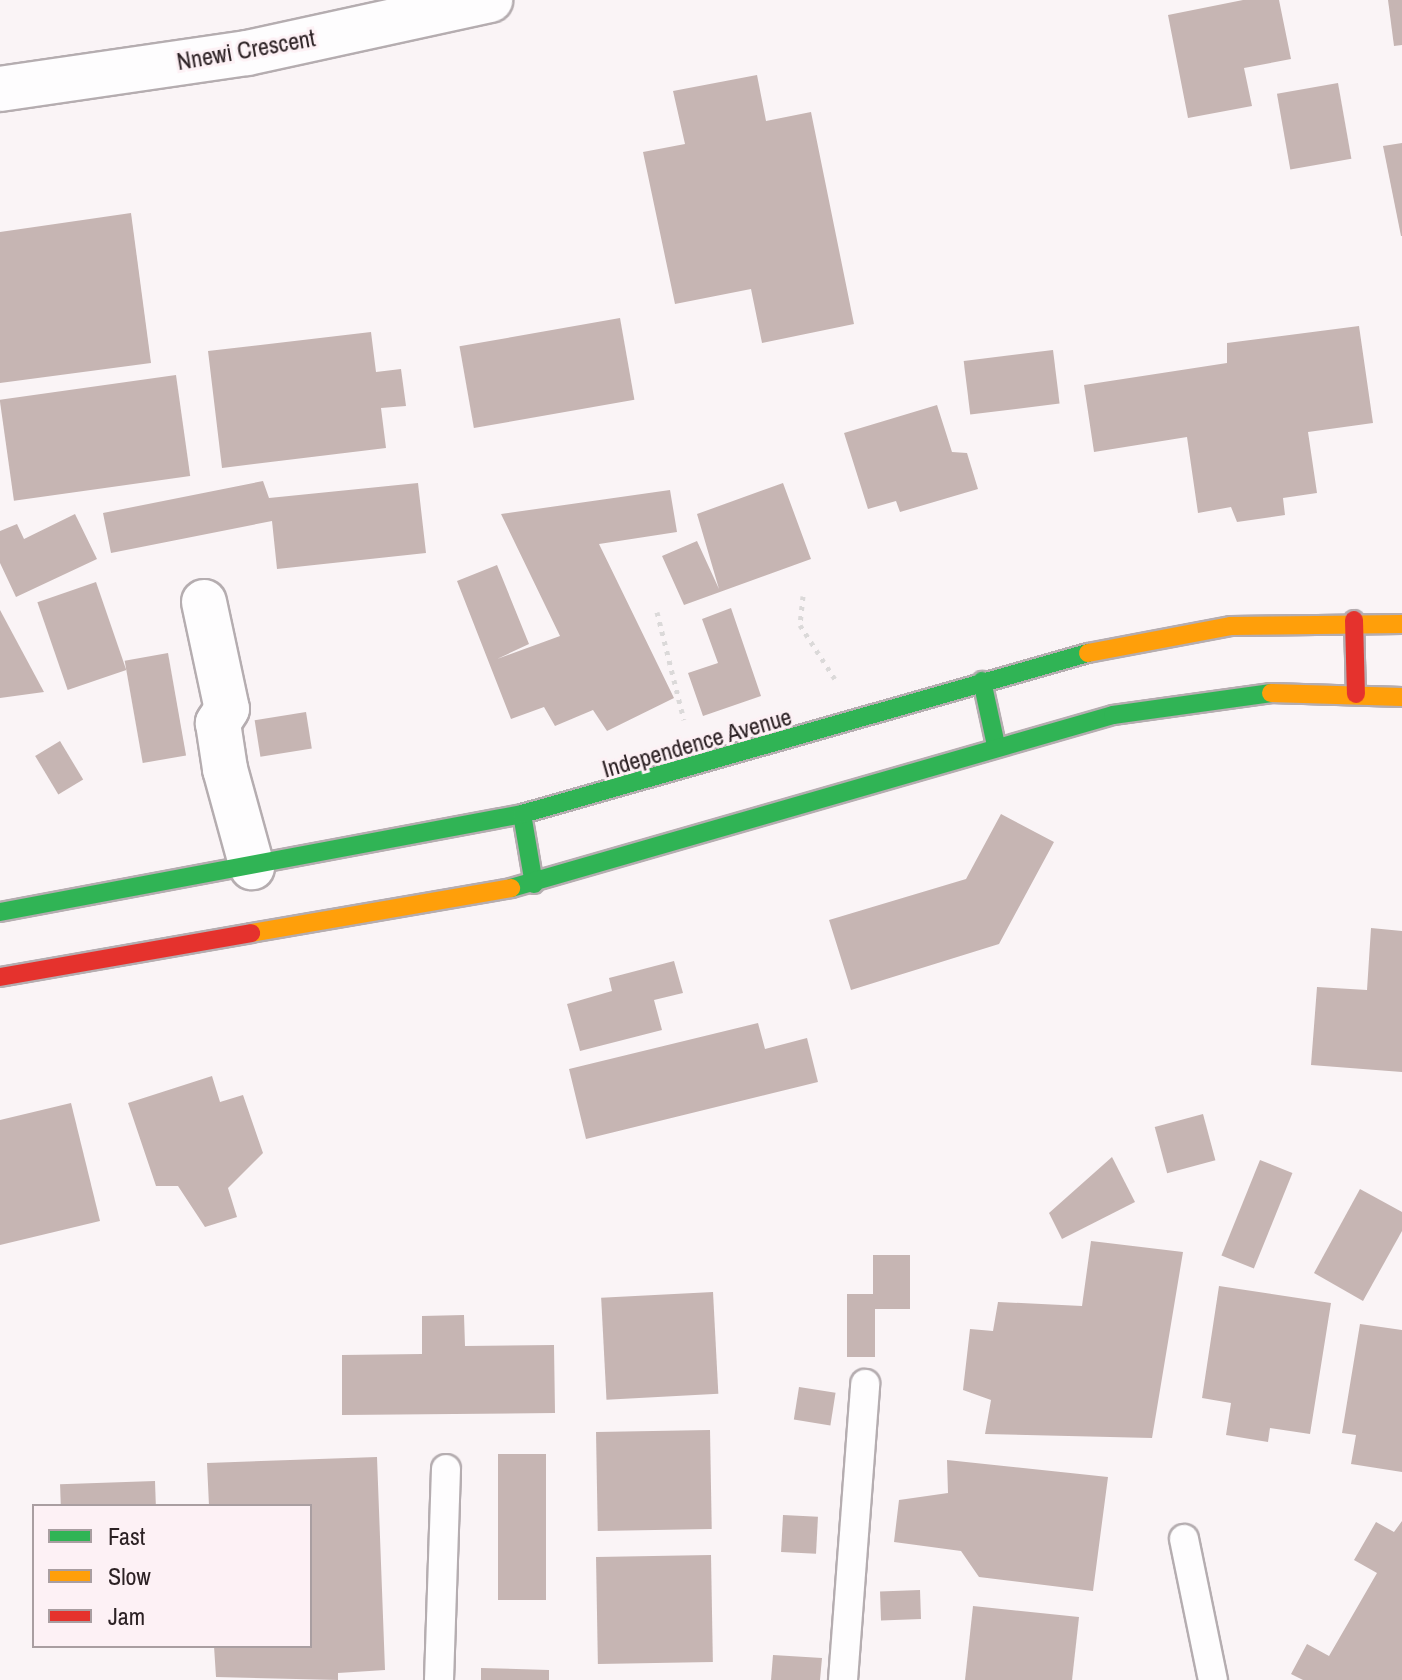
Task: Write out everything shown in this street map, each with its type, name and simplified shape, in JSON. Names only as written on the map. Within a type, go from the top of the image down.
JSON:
[{"type":"main road","name":"Independence Avenue","points":[[0,912],[522,814],[707,768],[982,681],[1121,644],[1231,626],[1354,620],[1402,624]]},
{"type":"main road","points":[[1354,620],[1356,694]]},
{"type":"main road","points":[[982,681],[996,745]]},
{"type":"main road","points":[[0,977],[534,884],[755,825],[996,745],[1193,700],[1356,694],[1402,697]]},
{"type":"main road","points":[[522,814],[534,884]]},
{"type":"street","name":"Nnewi Crescent","points":[[0,89],[247,53],[490,0]]},
{"type":"street","points":[[204,602],[227,709],[218,723],[225,769],[252,867]]},
{"type":"lane","points":[[843,1680],[865,1384]]},
{"type":"lane","points":[[439,1680],[446,1469]]},
{"type":"lane","points":[[1184,1539],[1197,1632],[1213,1680]]},
{"type":"path","points":[[803,596],[800,625],[842,687],[853,723]]},
{"type":"path","points":[[657,612],[674,698],[707,768]]},
{"type":"building","points":[[1243,0],[1279,0],[1291,59],[1244,68],[1252,106],[1188,118],[1168,15]]},
{"type":"building","points":[[1388,0],[1402,0],[1402,45],[1394,46]]},
{"type":"building","points":[[757,75],[766,121],[811,112],[854,324],[762,343],[751,289],[675,304],[643,152],[685,144],[673,91]]},
{"type":"building","points":[[1338,83],[1351,159],[1290,170],[1277,94]]},
{"type":"building","points":[[1402,143],[1402,236],[1401,236],[1383,146]]},
{"type":"building","points":[[131,213],[151,363],[0,383],[0,232]]},
{"type":"building","points":[[620,318],[634,400],[474,428],[459,346]]},
{"type":"building","points":[[1359,326],[1373,423],[1308,432],[1317,493],[1283,498],[1285,515],[1237,522],[1231,507],[1198,513],[1187,437],[1094,452],[1084,385],[1227,363],[1227,343]]},
{"type":"building","points":[[371,332],[376,372],[401,369],[406,406],[381,408],[386,448],[222,468],[208,351]]},
{"type":"building","points":[[1053,350],[1060,404],[970,415],[964,361]]},
{"type":"building","points":[[176,375],[190,476],[14,501],[0,400]]},
{"type":"building","points":[[937,405],[952,452],[967,453],[978,489],[900,512],[896,501],[868,509],[844,433]]},
{"type":"building","points":[[263,481],[269,498],[418,483],[426,553],[277,569],[272,521],[111,553],[103,513]]},
{"type":"building","points":[[783,483],[811,559],[684,605],[662,556],[697,541],[719,589],[697,514]]},
{"type":"building","points":[[670,490],[677,532],[599,544],[674,698],[607,731],[593,710],[555,726],[544,707],[511,719],[457,581],[497,565],[529,644],[497,659],[560,636],[501,514]]},
{"type":"building","points":[[75,514],[97,559],[16,597],[0,563],[0,531],[17,524],[24,539]]},
{"type":"building","points":[[96,582],[126,670],[68,690],[37,602]]},
{"type":"building","points":[[731,608],[761,696],[703,716],[688,673],[718,663],[702,619]]},
{"type":"building","points":[[0,610],[44,692],[0,698]]},
{"type":"building","points":[[168,653],[186,755],[143,763],[125,661]]},
{"type":"building","points":[[306,712],[312,749],[260,757],[255,720]]},
{"type":"building","points":[[60,741],[83,780],[58,795],[35,756]]},
{"type":"building","points":[[1001,814],[1054,842],[999,944],[851,990],[829,920],[966,879]]},
{"type":"building","points":[[1371,928],[1402,931],[1402,1072],[1311,1065],[1317,987],[1367,990]]},
{"type":"building","points":[[674,961],[683,993],[654,1000],[662,1030],[580,1051],[567,1004],[612,991],[609,978]]},
{"type":"building","points":[[758,1023],[765,1049],[807,1038],[818,1082],[586,1139],[569,1069]]},
{"type":"building","points":[[212,1076],[220,1102],[243,1095],[263,1153],[228,1188],[237,1217],[205,1227],[178,1186],[156,1186],[128,1103]]},
{"type":"building","points":[[71,1103],[100,1221],[0,1245],[0,1120]]},
{"type":"building","points":[[1203,1114],[1215,1160],[1167,1173],[1155,1127]]},
{"type":"building","points":[[1112,1157],[1135,1202],[1062,1239],[1049,1213]]},
{"type":"building","points":[[1260,1160],[1292,1173],[1254,1269],[1221,1255]]},
{"type":"building","points":[[1360,1189],[1402,1212],[1402,1231],[1363,1301],[1314,1273]]},
{"type":"building","points":[[1091,1241],[1183,1252],[1152,1438],[985,1434],[991,1400],[963,1390],[970,1329],[993,1331],[998,1302],[1082,1306]]},
{"type":"building","points":[[873,1255],[910,1255],[910,1309],[875,1309],[875,1357],[847,1357],[847,1294],[873,1294]]},
{"type":"building","points":[[1219,1286],[1331,1303],[1310,1434],[1270,1428],[1268,1442],[1226,1435],[1231,1403],[1202,1398]]},
{"type":"building","points":[[713,1292],[718,1394],[606,1400],[601,1298]]},
{"type":"building","points":[[464,1315],[465,1346],[554,1345],[555,1413],[342,1415],[342,1355],[422,1354],[422,1316]]},
{"type":"building","points":[[1360,1324],[1402,1330],[1402,1472],[1351,1464],[1356,1435],[1342,1433]]},
{"type":"building","points":[[799,1387],[836,1393],[830,1425],[794,1420]]},
{"type":"building","points":[[710,1430],[712,1529],[598,1531],[596,1432]]},
{"type":"building","points":[[498,1454],[546,1454],[546,1600],[498,1600]]},
{"type":"building","points":[[377,1457],[385,1670],[338,1673],[338,1680],[216,1677],[214,1648],[312,1648],[312,1504],[209,1504],[207,1463]]},
{"type":"building","points":[[947,1460],[1108,1477],[1093,1591],[979,1577],[961,1551],[894,1542],[899,1500],[948,1493]]},
{"type":"building","points":[[155,1481],[156,1504],[61,1504],[60,1484]]},
{"type":"building","points":[[783,1515],[818,1517],[816,1554],[781,1552]]},
{"type":"building","points":[[1402,1521],[1402,1680],[1303,1680],[1291,1674],[1307,1644],[1329,1656],[1377,1573],[1354,1560],[1376,1522],[1394,1532]]},
{"type":"building","points":[[711,1555],[713,1662],[598,1664],[596,1557]]},
{"type":"building","points":[[920,1590],[921,1619],[881,1620],[880,1591]]},
{"type":"building","points":[[973,1606],[1079,1617],[1072,1680],[965,1680]]},
{"type":"building","points":[[773,1655],[822,1658],[820,1680],[771,1680]]},
{"type":"building","points":[[481,1668],[549,1670],[549,1680],[481,1680]]},
{"type":"traffic: fast","points":[[0,912],[522,814],[1088,653]]},
{"type":"traffic: fast","points":[[982,681],[996,745]]},
{"type":"traffic: fast","points":[[511,888],[1113,715],[1271,693]]},
{"type":"traffic: fast","points":[[522,814],[534,884]]},
{"type":"traffic: slow","points":[[1088,653],[1231,626],[1402,624]]},
{"type":"traffic: slow","points":[[1271,693],[1402,697]]},
{"type":"traffic: slow","points":[[251,933],[511,888]]},
{"type":"traffic: jam","points":[[1354,620],[1356,694]]},
{"type":"traffic: jam","points":[[0,977],[251,933]]}]
